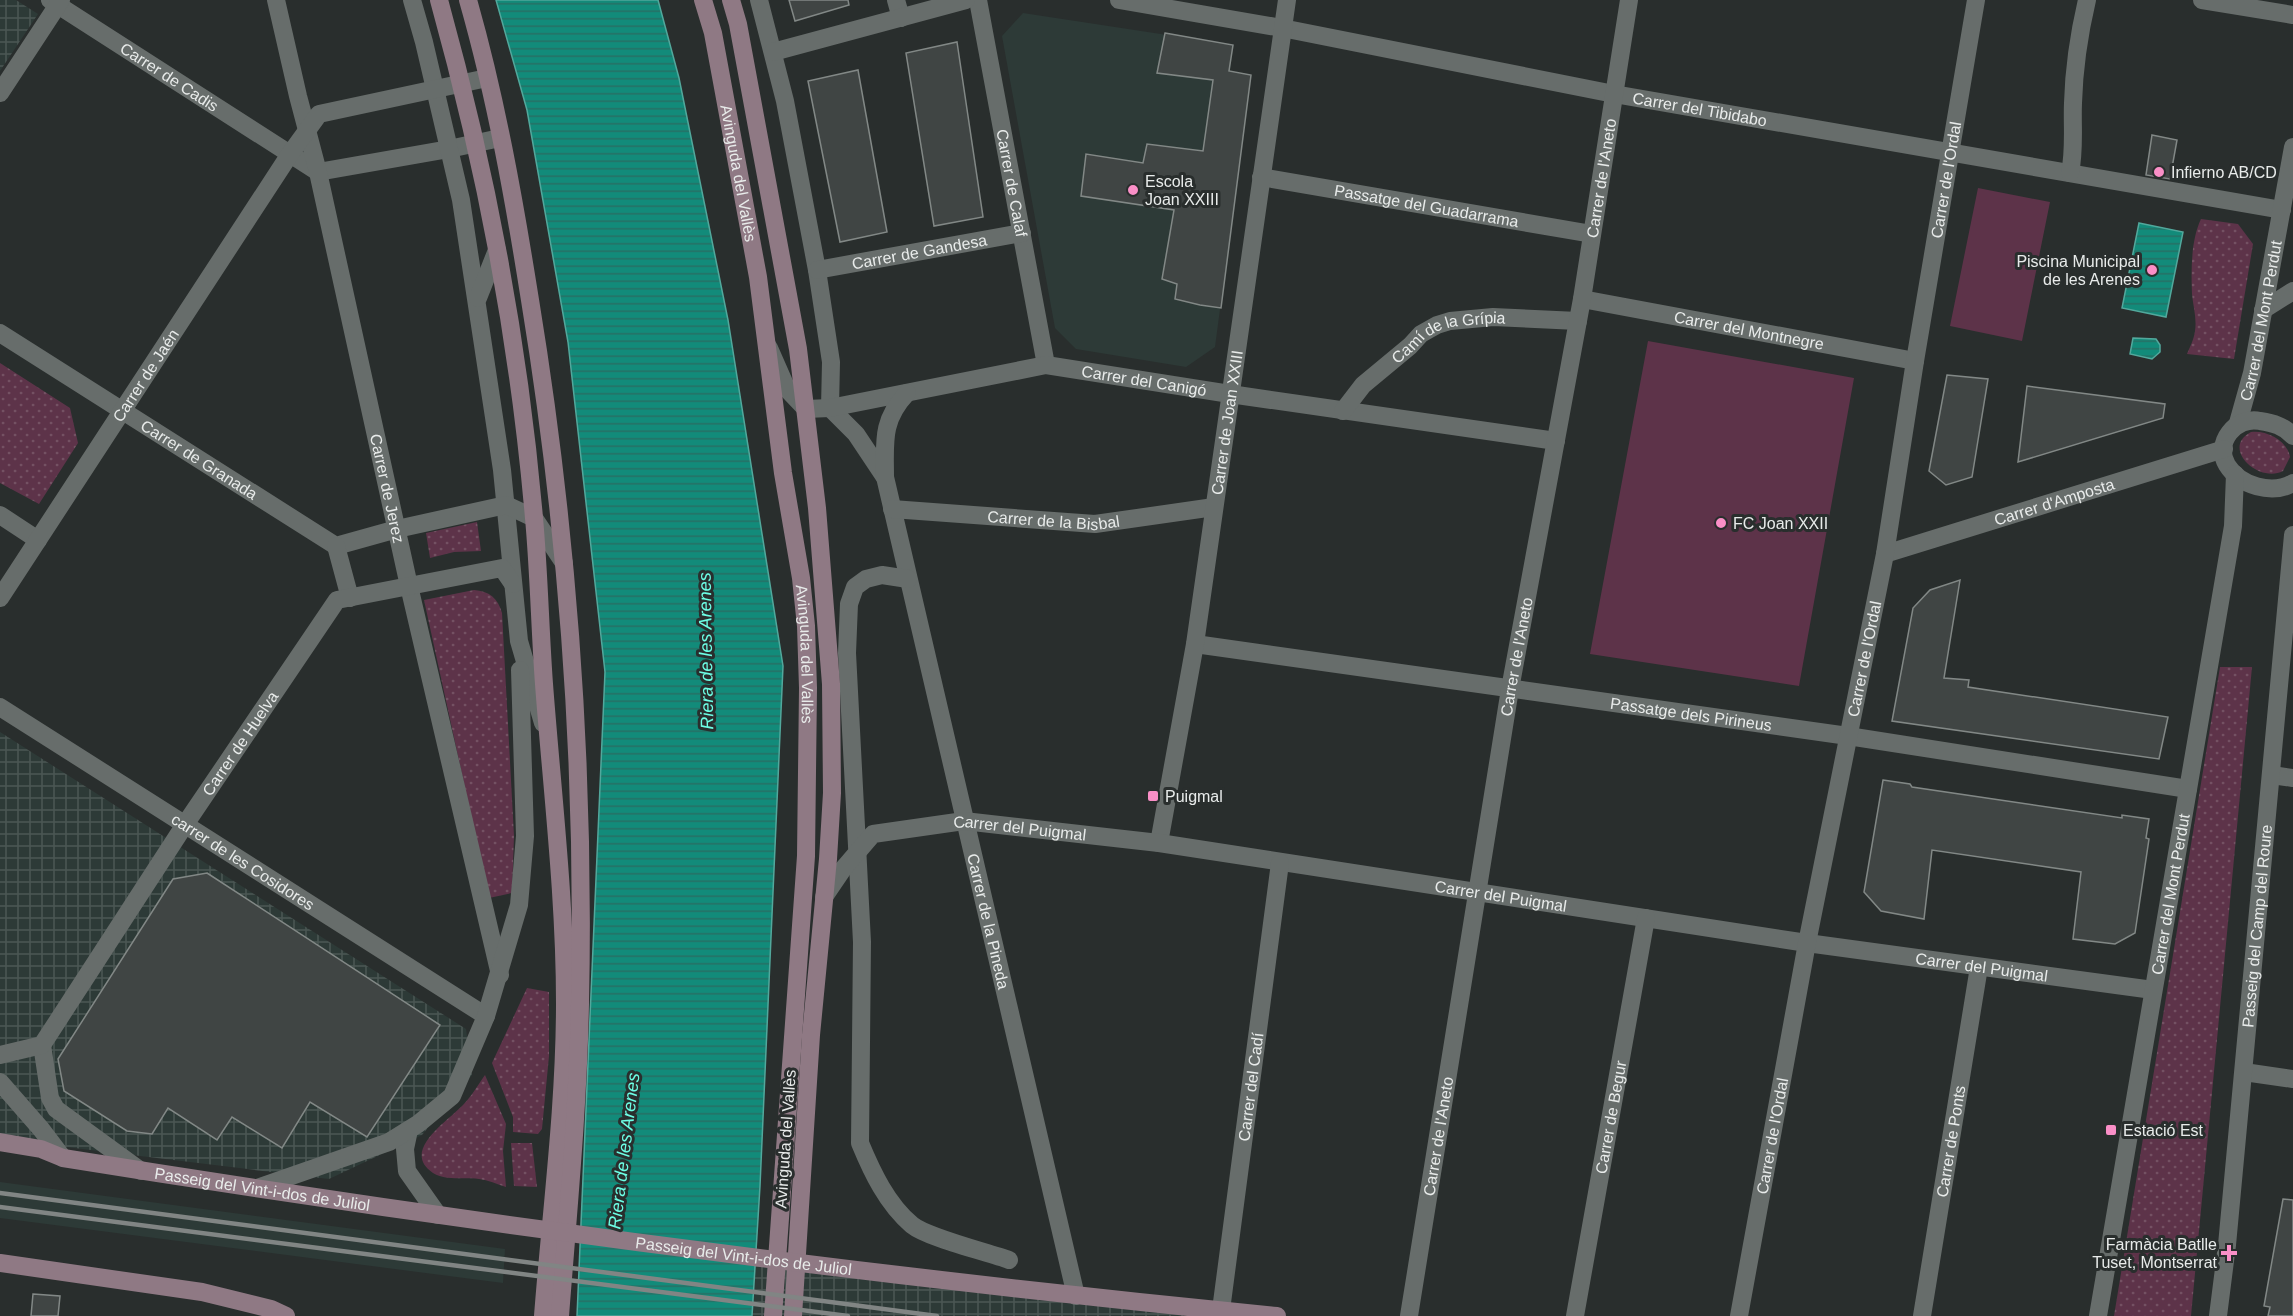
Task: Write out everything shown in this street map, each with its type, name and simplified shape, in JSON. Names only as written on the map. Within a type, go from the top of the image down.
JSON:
[{"type":"main road","points":[[439,0],[490,208],[518,378],[534,518],[562,912],[565,1004],[562,1075],[543,1316]]},
{"type":"main road","points":[[468,0],[514,203],[542,371],[560,519],[572,673],[581,896],[578,1073],[560,1316]]},
{"type":"main road","name":"Avinguda del Vallès","points":[[704,0],[715,45],[759,277],[783,473],[801,578],[806,626],[808,688],[806,856],[773,1316]]},
{"type":"main road","name":"Avinguda del Vallès","points":[[731,0],[738,24],[785,273],[806,409],[817,508],[831,684],[832,793],[803,1142],[793,1316]]},
{"type":"main road","name":"Passeig del Vint-i-dos de Juliol","points":[[0,1142],[41,1149],[63,1158],[472,1221],[1076,1296],[1277,1316]]},
{"type":"main road","points":[[0,1263],[202,1292],[271,1309],[286,1316]]},
{"type":"street","name":"Carrer de Jerez","points":[[276,0],[306,132],[318,172],[409,586],[500,975]]},
{"type":"street","points":[[260,1187],[388,1142],[409,1130],[452,1096],[486,1016],[519,905],[525,836],[519,641],[506,505],[461,200],[412,0]]},
{"type":"street","points":[[759,0],[785,101],[817,270],[831,362],[830,408]]},
{"type":"street","points":[[896,0],[901,18]]},
{"type":"street","points":[[773,52],[966,0]]},
{"type":"street","name":"Carrer de Calaf","points":[[978,0],[1046,365]]},
{"type":"street","name":"Carrer del Tibidabo","points":[[1119,0],[1282,28],[1614,94],[2282,210]]},
{"type":"street","name":"Carrer de Joan XXIII","points":[[1159,843],[1195,644],[1287,0]]},
{"type":"street","name":"Carrer de l'Aneto","points":[[1409,1316],[1510,689],[1582,298],[1629,0]]},
{"type":"street","name":"Carrer de l'Ordal","points":[[1739,1316],[1807,943],[1885,554],[1976,0]]},
{"type":"street","points":[[2070,173],[2074,146],[2073,102],[2078,49],[2087,0]]},
{"type":"street","points":[[2202,0],[2293,15]]},
{"type":"street","points":[[0,93],[56,2]]},
{"type":"street","name":"Carrer de Cadis","points":[[56,2],[318,172]]},
{"type":"street","points":[[290,154],[319,114],[487,78]]},
{"type":"street","points":[[318,172],[500,138]]},
{"type":"street","name":"Carrer del Mont Perdut","points":[[2224,450],[2227,434],[2238,423],[2252,373],[2293,147]]},
{"type":"street","name":"Carrer de Jaén","points":[[0,598],[290,154]]},
{"type":"street","name":"Passatge del Guadarrama","points":[[1261,177],[1593,234]]},
{"type":"street","name":"Carrer de Gandesa","points":[[817,270],[1022,233]]},
{"type":"street","points":[[477,299],[497,250]]},
{"type":"street","points":[[2263,310],[2293,291]]},
{"type":"street","name":"Carrer del Montnegre","points":[[1582,298],[1915,361]]},
{"type":"street","name":"Camí de la Grípia","points":[[1342,411],[1364,385],[1421,334],[1437,324],[1493,317],[1578,321]]},
{"type":"street","name":"Carrer de Granada","points":[[0,333],[336,546]]},
{"type":"street","points":[[769,347],[788,390],[806,409]]},
{"type":"street","name":"Carrer del Canigó","points":[[806,409],[830,408],[1046,365],[1342,411],[1556,441]]},
{"type":"street","name":"Carrer de la Pineda","points":[[907,393],[889,416],[885,437],[885,477],[1076,1296]]},
{"type":"street","name":"Carrer de la Pineda","points":[[830,408],[856,434],[885,477]]},
{"type":"street","points":[[2238,423],[2255,420],[2274,423],[2291,431]]},
{"type":"street","points":[[2224,450],[2226,464],[2235,474],[2250,484],[2267,489],[2293,483]]},
{"type":"street","name":"Carrer d'Amposta","points":[[1885,554],[2224,450]]},
{"type":"street","name":"Carrer del Mont Perdut","points":[[2098,1316],[2233,526],[2235,474]]},
{"type":"street","points":[[350,598],[336,546],[398,529],[506,505],[534,518],[564,563]]},
{"type":"street","name":"Carrer de la Bisbal","points":[[892,509],[1095,524],[1214,507]]},
{"type":"street","points":[[0,515],[38,540]]},
{"type":"street","name":"Passeig del Camp del Roure","points":[[2218,1316],[2244,1072],[2293,535]]},
{"type":"street","name":"Carrer de Huelva","points":[[42,1044],[184,826],[337,600],[502,568],[513,584]]},
{"type":"street","points":[[908,579],[882,575],[866,579],[855,587],[849,604],[848,653],[862,942],[860,1143],[871,1168],[890,1200],[914,1226],[1009,1260]]},
{"type":"street","points":[[519,641],[549,743]]},
{"type":"street","name":"Passatge dels Pirineus","points":[[1195,644],[1848,736],[2188,789]]},
{"type":"street","name":"carrer de les Cosidores","points":[[0,707],[486,1016]]},
{"type":"street","points":[[2272,775],[2293,778]]},
{"type":"street","name":"Carrer del Puigmal","points":[[824,897],[843,869],[873,834],[964,821],[1159,843],[1807,943],[2153,990]]},
{"type":"street","points":[[828,859],[856,855]]},
{"type":"street","name":"Carrer del Cadí","points":[[1221,1311],[1280,863]]},
{"type":"street","name":"Carrer de Begur","points":[[1575,1316],[1646,918]]},
{"type":"street","name":"Carrer de Ponts","points":[[1922,1316],[1979,967]]},
{"type":"street","points":[[0,1055],[42,1044],[50,1098],[56,1110],[141,1171]]},
{"type":"street","points":[[2244,1072],[2293,1079]]},
{"type":"street","points":[[0,1082],[63,1158]]},
{"type":"street","points":[[409,1130],[405,1149],[407,1171],[438,1215]]},
{"type":"shaded area","points":[[0,0],[16,0],[38,14],[0,71]]},
{"type":"shaded area","name":"Escola Joan XXIII","points":[[1023,13],[1233,45],[1230,71],[1251,75],[1215,347],[1186,367],[1076,349],[1055,328],[1002,36]]},
{"type":"shaded area","points":[[1978,188],[2050,202],[2022,341],[1950,326]]},
{"type":"shaded area","points":[[2201,219],[2238,224],[2253,244],[2234,359],[2187,354],[2195,331],[2192,294],[2193,246]]},
{"type":"shaded area","name":"FC Joan XXII","points":[[1648,341],[1854,378],[1799,686],[1590,654]]},
{"type":"shaded area","points":[[0,363],[70,408],[78,443],[39,504],[0,483]]},
{"type":"shaded area","points":[[2251,432],[2275,437],[2285,446],[2290,457],[2283,471],[2273,474],[2264,473],[2254,469],[2246,462],[2241,455],[2240,447],[2242,439]]},
{"type":"shaded area","points":[[477,522],[481,551],[454,552],[430,558],[426,533]]},
{"type":"shaded area","points":[[474,590],[492,596],[502,613],[514,836],[512,893],[489,898],[424,600]]},
{"type":"shaded area","points":[[2220,667],[2252,667],[2191,1316],[2114,1316]]},
{"type":"shaded area","points":[[0,732],[466,1029],[472,1075],[422,1135],[329,1179],[0,1139]]},
{"type":"shaded area","points":[[527,988],[549,992],[549,1056],[542,1129],[538,1134],[513,1132],[513,1117],[492,1063]]},
{"type":"shaded area","points":[[485,1075],[506,1124],[503,1151],[506,1187],[473,1178],[449,1178],[438,1175],[424,1164],[422,1155],[424,1146],[430,1137],[466,1102]]},
{"type":"shaded area","points":[[511,1143],[532,1143],[537,1187],[514,1186]]},
{"type":"shaded area","points":[[0,1182],[505,1249],[503,1283],[0,1218]]},
{"type":"shaded area","points":[[629,1243],[1239,1316],[619,1316]]},
{"type":"water","name":"Riera de les Arenes","points":[[496,0],[658,0],[679,78],[728,320],[783,666],[752,1316],[577,1316],[605,672],[568,342],[527,110]]},
{"type":"water","name":"Piscina Municipal de les Arenes","points":[[2139,223],[2183,232],[2166,317],[2122,308]]},
{"type":"water","points":[[2133,338],[2156,339],[2160,345],[2160,352],[2152,359],[2130,354]]},
{"type":"building","points":[[789,0],[848,0],[849,5],[795,21]]},
{"type":"building","points":[[1165,33],[1233,45],[1229,71],[1251,75],[1221,308],[1175,299],[1177,284],[1162,279],[1174,210],[1081,196],[1086,154],[1143,163],[1147,144],[1203,151],[1213,80],[1157,73]]},
{"type":"building","points":[[957,42],[983,217],[934,226],[906,53]]},
{"type":"building","points":[[858,70],[887,232],[840,242],[808,81]]},
{"type":"building","points":[[2152,135],[2177,140],[2170,179],[2146,175]]},
{"type":"building","points":[[1947,375],[1988,379],[1972,477],[1946,485],[1929,471]]},
{"type":"building","points":[[2027,386],[2165,404],[2163,418],[2018,462]]},
{"type":"building","points":[[1960,580],[1944,678],[1969,680],[1968,687],[2168,717],[2159,759],[1892,721],[1913,608],[1930,590]]},
{"type":"building","points":[[1883,780],[1910,784],[1912,787],[2122,818],[2122,815],[2149,819],[2146,838],[2149,839],[2135,933],[2115,944],[2073,939],[2081,872],[1932,850],[1924,919],[1881,911],[1864,892]]},
{"type":"building","points":[[207,873],[440,1025],[367,1137],[310,1102],[282,1148],[232,1117],[217,1140],[168,1108],[152,1134],[127,1131],[64,1091],[58,1059],[173,879]]},
{"type":"building","points":[[2283,1199],[2293,1200],[2293,1316],[2268,1316],[2270,1307],[2264,1306]]},
{"type":"building","points":[[33,1294],[60,1296],[58,1316],[31,1316]]},
{"type":"railway","points":[[0,1193],[937,1316]]},
{"type":"railway","points":[[0,1207],[848,1316]]},
{"type":"place","name":"Infierno AB/CD","points":[[2159,172]]},
{"type":"place","name":"Escola Joan XXIII","points":[[1133,190]]},
{"type":"place","name":"Piscina Municipal de les Arenes","points":[[2152,270]]},
{"type":"place","name":"FC Joan XXII","points":[[1721,523]]},
{"type":"place","name":"Puigmal","points":[[1153,796]]},
{"type":"place","name":"Estació Est","points":[[2111,1130]]},
{"type":"place","name":"Farmàcia Batlle Tuset, Montserrat","points":[[2229,1253]]}]
